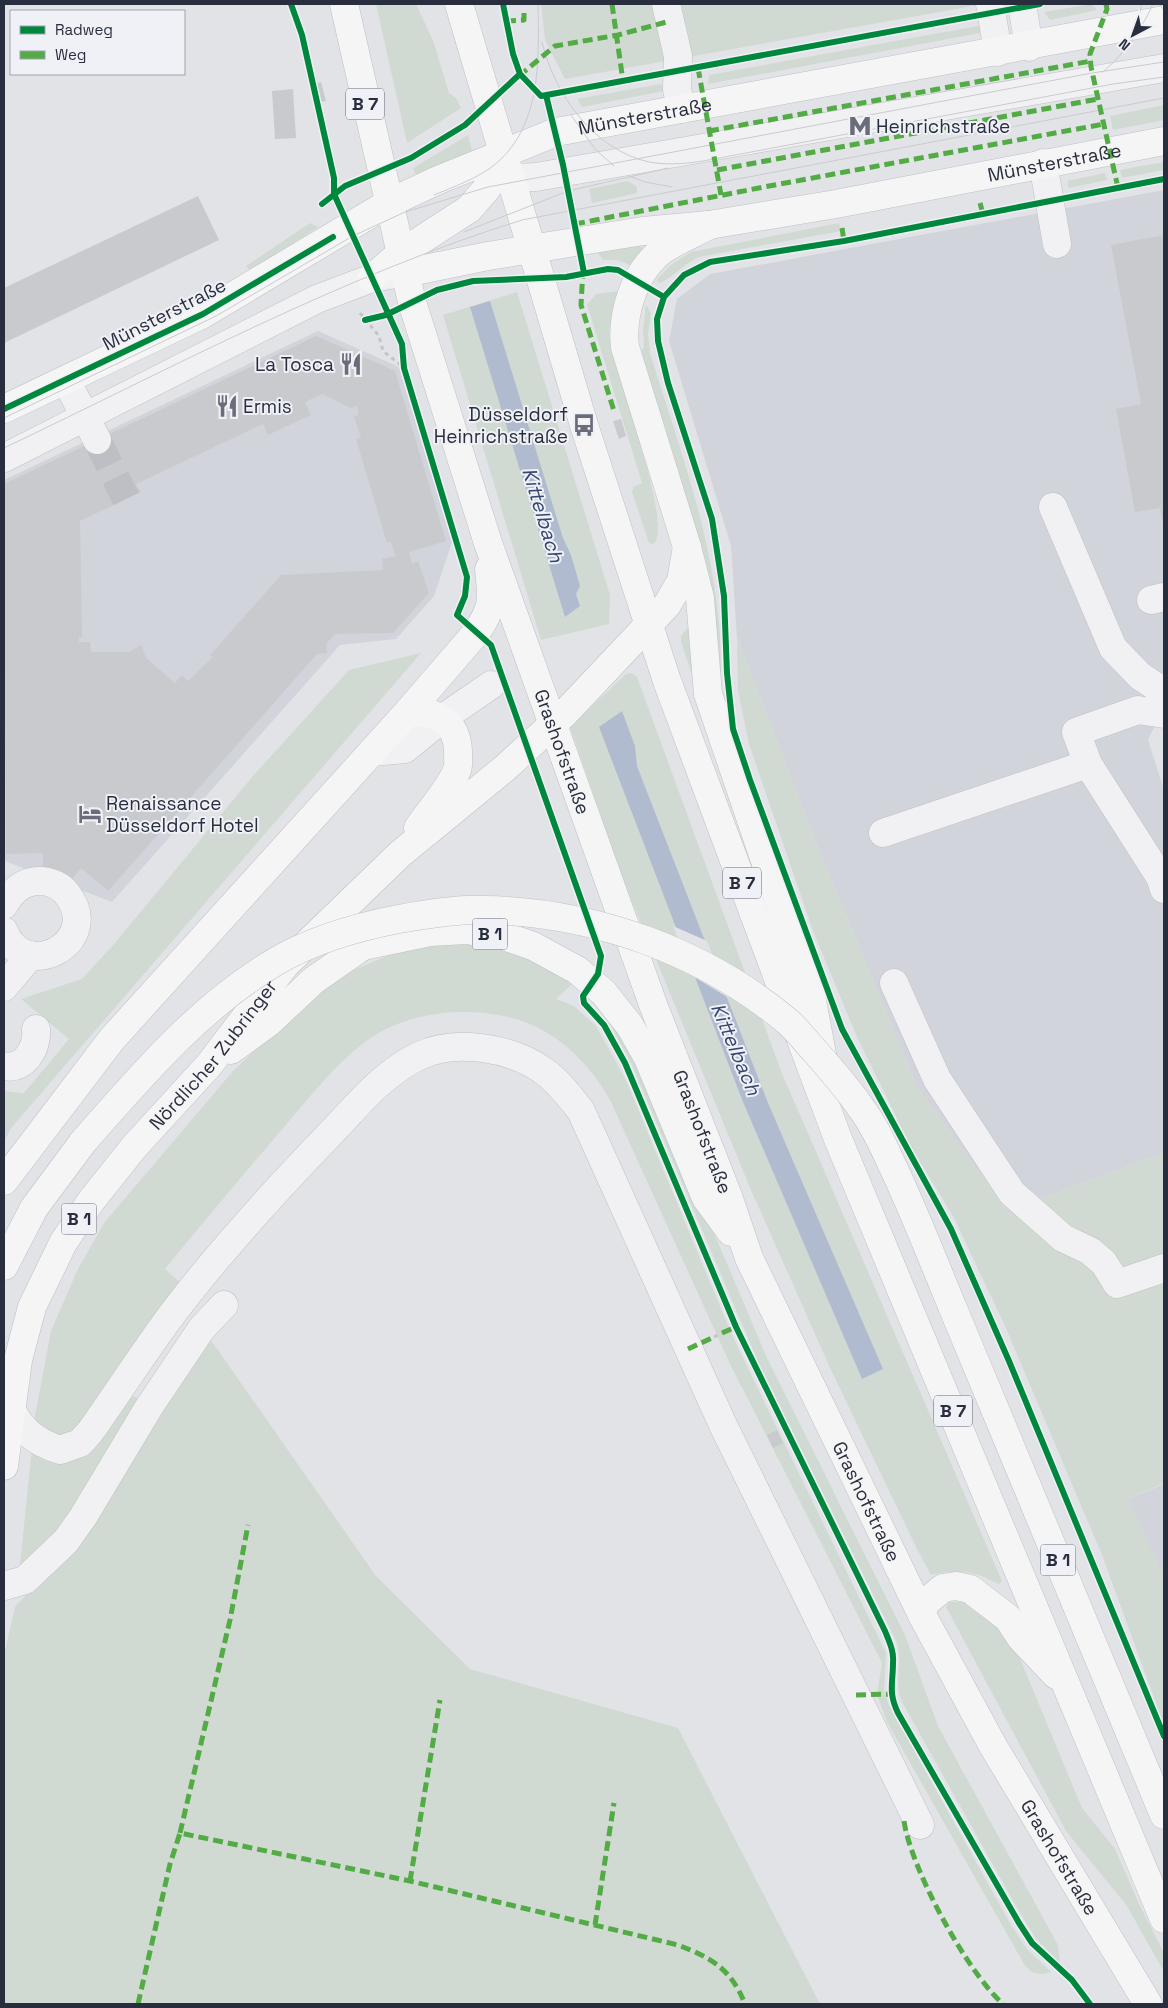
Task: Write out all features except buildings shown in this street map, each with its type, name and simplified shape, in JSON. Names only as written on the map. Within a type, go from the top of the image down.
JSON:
[{"type":"main road","name":"B 7","points":[[344,4],[389,203]]},
{"type":"main road","name":"B 7","points":[[458,5],[502,171],[532,250],[648,626],[838,1138],[1021,1572],[1065,1684],[1164,1919]]},
{"type":"main road","name":"Münsterstraße","points":[[4,409],[203,314],[389,203],[436,180],[502,171],[556,132],[1029,47],[1164,20]]},
{"type":"main road","name":"Münsterstraße","points":[[403,263],[532,250],[643,231],[709,225],[836,204],[1164,141]]},
{"type":"main road","points":[[403,263],[469,209],[502,171]]},
{"type":"main road","name":"Grashofstraße","points":[[389,203],[412,302],[488,543],[520,628],[558,719],[749,1258],[922,1615],[993,1746],[1148,2004]]},
{"type":"main road","points":[[709,225],[663,250],[638,281],[624,320],[625,347],[687,547],[700,598],[708,694],[811,995],[838,1138]]},
{"type":"main road","points":[[4,1180],[112,1039],[407,713],[486,619],[492,603],[488,543]]},
{"type":"main road","name":"Nördlicher Zubringer","points":[[4,1466],[10,1407],[18,1360],[32,1307],[63,1243],[91,1201],[134,1147],[209,1065],[285,965],[400,854],[506,768],[558,719],[628,648],[667,605],[681,581],[687,547]]},
{"type":"main road","points":[[400,854],[458,769],[458,745],[454,734],[443,718],[422,711],[407,713]]},
{"type":"main road","name":"B 1","points":[[4,1266],[34,1208],[84,1142],[155,1061],[194,1021],[233,989],[278,960],[328,938],[376,924],[424,915],[482,909],[540,913],[604,926],[698,961],[745,990],[789,1022],[840,1079],[863,1110],[909,1201],[1164,1816]]},
{"type":"main road","name":"B 1","points":[[209,1065],[268,1023],[314,980],[363,946],[430,932],[466,930],[504,936],[533,946],[577,970],[604,993],[630,1026],[648,1058],[706,1198],[749,1258]]},
{"type":"main road","points":[[922,1615],[925,1603],[942,1588],[956,1586],[970,1589],[1008,1618],[1021,1638],[1065,1684]]},
{"type":"street","points":[[666,4],[678,56],[677,89],[681,109]]},
{"type":"street","points":[[990,4],[998,52]]},
{"type":"street","points":[[1022,4],[1029,47]]},
{"type":"street","points":[[502,171],[536,178],[1164,68]]},
{"type":"street","points":[[1043,164],[1057,244]]},
{"type":"street","name":"Münsterstraße","points":[[4,458],[91,428],[317,299],[372,278],[403,263]]},
{"type":"street","points":[[66,380],[91,428]]},
{"type":"street","points":[[1053,506],[1113,648],[1140,676],[1164,692]]},
{"type":"street","points":[[372,752],[405,750],[443,718],[491,685]]},
{"type":"street","points":[[1164,714],[1138,710],[1076,732],[1088,764],[1160,878],[1164,889]]},
{"type":"street","points":[[883,833],[1088,764]]},
{"type":"street","points":[[4,905],[10,894],[19,886],[43,881],[55,884],[65,891],[72,901],[76,912],[76,924],[69,941],[55,953],[43,956],[31,955],[13,945],[4,931]]},
{"type":"street","points":[[4,987],[31,955]]},
{"type":"street","points":[[894,983],[937,1079],[1012,1193],[1064,1238],[1090,1251],[1104,1263],[1118,1284],[1164,1268]]},
{"type":"street","points":[[4,1066],[17,1064],[34,1050],[37,1040],[36,1029]]},
{"type":"street","points":[[4,1586],[25,1580],[66,1541],[83,1517],[149,1407],[202,1328],[214,1290],[269,1197],[373,1090],[398,1068],[420,1055],[460,1046],[506,1054],[527,1061],[545,1071],[581,1111],[723,1425],[920,1825]]},
{"type":"street","points":[[10,1407],[18,1424],[35,1440],[60,1450],[80,1443],[90,1432],[170,1317],[214,1290]]},
{"type":"path","points":[[356,309],[379,336],[383,351],[404,368]]},
{"type":"path","points":[[404,360],[404,368]]},
{"type":"path","points":[[712,1338],[722,1333]]},
{"type":"shaded area","points":[[376,4],[416,4],[434,43],[449,93],[456,98],[461,108],[407,143]]},
{"type":"shaded area","points":[[541,4],[984,4],[565,79],[545,40]]},
{"type":"shaded area","points":[[1092,4],[1097,10],[1050,20],[1044,12]]},
{"type":"shaded area","points":[[983,25],[980,33],[708,84],[709,75]]},
{"type":"shaded area","points":[[661,84],[664,91],[582,107],[577,99]]},
{"type":"shaded area","points":[[1164,105],[1164,120],[1113,130],[1110,116]]},
{"type":"shaded area","points":[[468,135],[472,150],[469,153],[418,174],[415,173],[413,168]]},
{"type":"shaded area","points":[[1164,162],[1164,170],[1122,178],[1120,170]]},
{"type":"shaded area","points":[[1105,173],[1107,180],[1069,188],[1067,181]]},
{"type":"shaded area","points":[[628,181],[637,187],[637,193],[592,203],[589,189]]},
{"type":"shaded area","points":[[1164,190],[1164,706],[1148,740],[1164,790],[1164,1153],[1007,1211],[916,1085],[816,843],[737,638],[731,546],[669,341],[677,299],[710,274]]},
{"type":"shaded area","points":[[310,223],[318,227],[250,271],[246,266]]},
{"type":"shaded area","points":[[839,223],[841,231],[699,257],[665,281],[660,283],[656,280],[672,264],[691,252]]},
{"type":"shaded area","points":[[638,245],[645,249],[632,266],[617,260],[603,260],[598,253]]},
{"type":"shaded area","points":[[619,291],[609,329],[610,341],[650,479],[656,507],[658,530],[654,544],[649,543],[632,492],[633,487],[642,483],[587,305],[596,294]]},
{"type":"shaded area","points":[[517,292],[610,595],[609,624],[541,640],[443,315]]},
{"type":"shaded area","points":[[646,305],[651,313],[648,334],[650,353],[699,512],[708,552],[720,634],[721,676],[716,672],[664,428],[641,351],[644,347],[643,330]]},
{"type":"shaded area","points":[[318,331],[399,367],[452,542],[434,596],[396,639],[340,645],[112,902],[5,861],[4,480]]},
{"type":"shaded area","points":[[691,624],[694,680],[681,642],[681,636]]},
{"type":"shaded area","points":[[737,638],[816,843],[916,1085],[1007,1211],[1164,1153],[1164,1483],[1128,1499],[1164,1577],[1164,1725],[1102,1555],[1005,1326],[953,1216],[912,1149],[857,1037],[813,931],[749,744],[738,691]]},
{"type":"shaded area","points":[[421,653],[12,1127],[4,1141],[4,1091],[24,1093],[69,1039],[21,999],[82,979],[114,944],[253,776],[349,670]]},
{"type":"shaded area","points":[[632,673],[637,677],[781,1071],[1002,1581],[999,1584],[984,1577],[964,1572],[931,1575],[918,1551],[831,1370],[751,1190],[624,882],[570,727],[626,674]]},
{"type":"shaded area","points":[[450,943],[499,947],[535,960],[574,982],[556,999],[574,1006],[596,1026],[626,1080],[732,1335],[886,1653],[884,1691],[889,1705],[1011,1925],[1027,1949],[1051,1972],[1036,1973],[1024,1964],[887,1722],[877,1695],[882,1663],[731,1366],[611,1102],[578,1057],[550,1034],[517,1019],[483,1013],[452,1012],[406,1021],[377,1034],[364,1043],[339,1064],[316,1090],[165,1269],[183,1285],[84,1430],[61,1439],[36,1426],[35,1416],[51,1331],[77,1271],[104,1223],[233,1071],[307,1002],[347,973],[405,948]]},
{"type":"shaded area","points":[[593,997],[626,1041],[703,1207],[767,1358],[905,1635],[938,1726],[1058,1945],[1060,1963],[1036,1939],[1016,1906],[902,1702],[898,1687],[899,1656],[896,1641],[759,1364],[631,1063],[608,1021],[592,1002]]},
{"type":"shaded area","points":[[204,1336],[213,1343],[376,1576],[470,1669],[678,1728],[820,2004],[4,2004],[4,1655],[15,1607],[64,1554]]},
{"type":"shaded area","points":[[126,1393],[139,1399],[74,1519],[19,1574],[32,1448],[46,1453]]},
{"type":"shaded area","points":[[1164,1484],[1164,1611],[1114,1505]]},
{"type":"shaded area","points":[[949,1602],[968,1602],[984,1611],[1016,1649],[1082,1808],[1115,1849],[1140,1906],[1164,1953],[1164,1972],[1127,1906],[1066,1831],[946,1607]]},
{"type":"water","name":"Kittelbach","points":[[490,301],[563,538],[571,555],[580,586],[576,594],[580,606],[565,617],[470,307]]},
{"type":"water","name":"Kittelbach","points":[[622,711],[635,746],[637,766],[768,1103],[883,1369],[862,1379],[743,1102],[599,727]]},
{"type":"pier","points":[[673,926],[707,941],[729,998],[691,975]]},
{"type":"tunnel","points":[[97,440],[126,499]]},
{"type":"tram line","points":[[434,195],[486,171],[504,156],[518,138],[527,117],[537,73],[538,4]]},
{"type":"tram line","points":[[1136,26],[1142,4]]},
{"type":"tram line","points":[[1103,72],[1132,41],[1144,23],[1153,4]]},
{"type":"tram line","points":[[1159,4],[1164,10]]},
{"type":"tram line","points":[[542,42],[556,81],[579,117],[594,132],[611,146],[629,156],[649,162],[665,164],[682,164],[706,160],[1113,84],[1164,77]]},
{"type":"tram line","points":[[353,236],[405,212],[488,187],[1092,73],[1164,62]]},
{"type":"tram line","points":[[4,448],[195,355],[324,295],[389,268],[522,220],[1164,98]]},
{"type":"tram line","points":[[571,115],[595,149],[614,166]]},
{"type":"tram line","points":[[464,232],[568,191],[668,168]]},
{"type":"tram line","points":[[629,176],[645,182],[672,187]]},
{"type":"tram line","points":[[4,418],[216,316],[358,233]]},
{"type":"marked path","points":[[612,4],[623,81]]},
{"type":"marked path","points":[[1106,4],[1107,9],[1090,54],[1091,67],[1118,188]]},
{"type":"marked path","points":[[506,21],[524,20],[524,8]]},
{"type":"marked path","points":[[519,76],[555,46],[618,35],[670,21]]},
{"type":"marked path","points":[[709,131],[1091,61]]},
{"type":"marked path","points":[[698,68],[721,195]]},
{"type":"marked path","points":[[717,170],[1098,99]]},
{"type":"marked path","points":[[575,224],[1104,124]]},
{"type":"marked path","points":[[980,203],[983,214]]},
{"type":"marked path","points":[[842,228],[844,241]]},
{"type":"marked path","points":[[583,269],[581,305],[614,411]]},
{"type":"marked path","points":[[722,1333],[736,1327]]},
{"type":"marked path","points":[[688,1349],[712,1338]]},
{"type":"marked path","points":[[180,1833],[230,1620],[248,1525]]},
{"type":"marked path","points":[[856,1695],[891,1694]]},
{"type":"marked path","points":[[410,1881],[440,1700]]},
{"type":"marked path","points":[[595,1925],[614,1803]]},
{"type":"marked path","points":[[904,1821],[917,1865],[943,1919],[973,1969],[1003,2004]]},
{"type":"marked path","points":[[138,2004],[170,1864],[180,1833],[410,1881],[678,1945],[710,1960],[727,1973],[745,2004]]},
{"type":"cycle path","points":[[291,4],[302,35],[334,178],[334,194],[402,344],[404,368],[467,577],[465,596],[457,615],[491,645],[601,956],[598,974],[583,996],[584,1003],[604,1025],[625,1063],[736,1327],[885,1631],[893,1654],[892,1693],[898,1713],[1032,1943],[1072,1980],[1090,2004]]},
{"type":"cycle path","points":[[503,4],[513,54],[520,74],[541,96],[1040,4]]},
{"type":"cycle path","points":[[322,204],[345,186],[411,158],[465,125],[520,74]]},
{"type":"cycle path","points":[[546,95],[563,165],[584,273]]},
{"type":"cycle path","points":[[1164,179],[844,241],[710,262],[684,275],[664,297],[657,319],[658,341],[668,383],[712,519],[724,596],[727,673],[733,729],[750,780],[842,1029],[951,1229],[1009,1361],[1164,1736]]},
{"type":"cycle path","points":[[4,409],[203,314],[333,237]]},
{"type":"cycle path","points":[[365,320],[386,315],[437,290],[473,281],[566,277],[608,269],[618,270],[664,297]]},
{"type":"place","name":"Heinrichstraße","points":[[860,126]]},
{"type":"place","name":"La Tosca","points":[[351,364]]},
{"type":"place","name":"Ermis","points":[[227,406]]},
{"type":"place","name":"Düsseldorf Heinrichstraße","points":[[584,425]]},
{"type":"place","name":"Renaissance Düsseldorf Hotel","points":[[90,814]]}]
